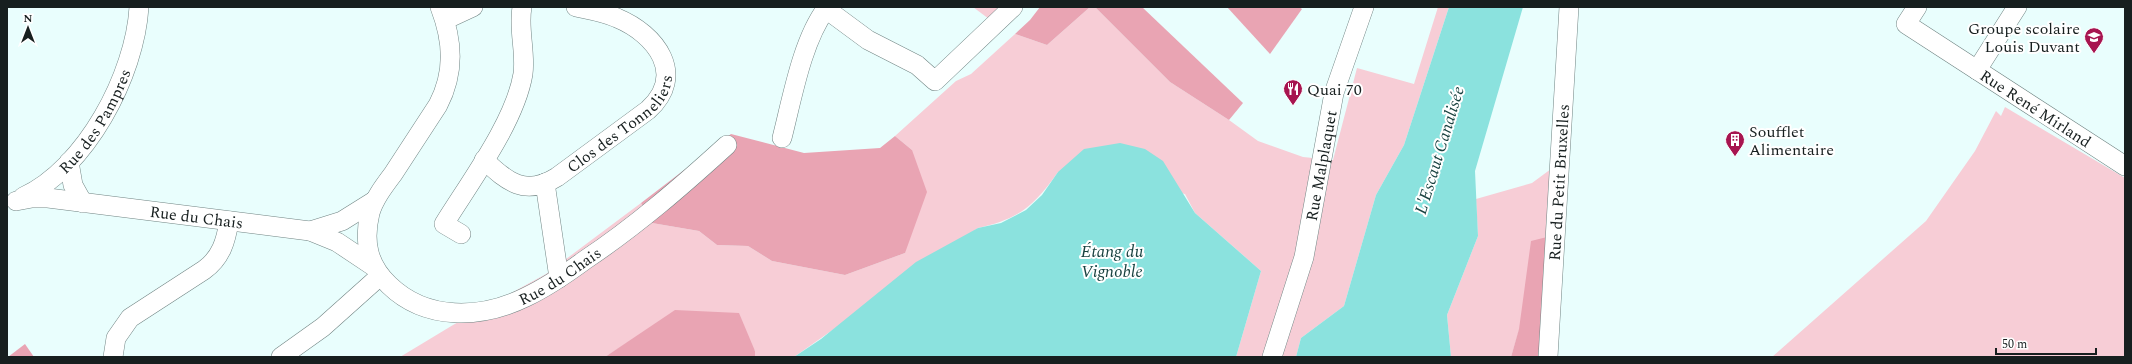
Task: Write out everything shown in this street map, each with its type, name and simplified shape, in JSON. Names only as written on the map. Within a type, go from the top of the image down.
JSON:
[{"type":"street","name":"Rue des Pampres","points":[[12,203],[50,181],[69,162],[96,125],[117,88],[132,46],[139,7]]},
{"type":"street","points":[[281,357],[323,327],[376,271],[368,254],[370,215],[374,201],[438,105],[446,88],[452,53],[449,32],[442,13],[473,7]]},
{"type":"street","points":[[461,234],[444,224],[502,130],[521,81],[524,66],[522,7]]},
{"type":"street","name":"Clos des Tonneliers","points":[[484,160],[506,180],[517,185],[531,186],[546,183],[557,177],[648,110],[659,99],[666,79],[663,58],[646,36],[626,22],[610,15],[576,7]]},
{"type":"street","points":[[782,138],[797,78],[812,32],[825,8],[868,40],[917,65],[935,81],[1013,7]]},
{"type":"street","name":"Rue Malplaquet","points":[[1272,357],[1304,257],[1334,93],[1364,7]]},
{"type":"street","name":"Rue du Petit Bruxelles","points":[[1548,357],[1569,7]]},
{"type":"street","name":"Rue René Mirland","points":[[1917,7],[1906,24],[2125,166]]},
{"type":"street","points":[[1976,70],[2017,7]]},
{"type":"street","name":"Rue du Chais","points":[[12,203],[40,198],[310,231],[336,242],[376,271],[400,294],[416,304],[436,311],[473,313],[503,306],[525,298],[560,278],[603,248],[665,200],[726,145]]},
{"type":"street","points":[[69,162],[72,185],[83,203]]},
{"type":"street","name":"Clos des Tonneliers","points":[[546,183],[560,278]]},
{"type":"street","name":"Rue du Chais","points":[[310,231],[342,221],[374,201]]},
{"type":"street","points":[[113,357],[116,338],[130,318],[204,270],[215,261],[223,247],[229,221]]},
{"type":"shaded area","points":[[973,7],[1003,7],[993,22]]},
{"type":"shaded area","points":[[1040,7],[1090,7],[1047,45],[1015,34],[1030,20]]},
{"type":"shaded area","points":[[1090,7],[1095,7],[1170,82],[1229,120],[1258,141],[1303,157],[1333,160],[1357,68],[1414,84],[1438,7],[1449,7],[1404,145],[1376,195],[1344,306],[1301,338],[1296,357],[1236,357],[1261,271],[1195,213],[1185,194],[1058,172],[1041,194],[1024,209],[1004,220],[978,228],[794,357],[755,357],[755,350],[635,338],[605,357],[400,357],[453,325],[546,274],[641,203],[652,223],[699,231],[717,245],[748,246],[772,261],[845,275],[905,253],[912,150],[895,136],[956,81],[971,74],[1015,34],[1047,45]]},
{"type":"shaded area","points":[[1095,7],[1142,7],[1243,103],[1229,120],[1170,82]]},
{"type":"shaded area","points":[[1227,7],[1299,7],[1302,9],[1270,54]]},
{"type":"shaded area","points":[[2005,107],[2125,178],[2125,357],[1772,357],[1926,221],[1975,151],[1996,111],[2001,116]]},
{"type":"shaded area","points":[[731,134],[804,153],[880,148],[895,136],[912,150],[927,192],[905,253],[845,275],[772,261],[748,246],[717,245],[699,231],[652,223],[641,203]]},
{"type":"shaded area","points":[[1551,169],[1547,237],[1511,357],[1451,357],[1447,315],[1478,236],[1476,199],[1532,183]]},
{"type":"shaded area","points":[[1547,237],[1540,357],[1511,357],[1519,329],[1531,241]]},
{"type":"shaded area","points":[[675,310],[739,313],[755,351],[755,357],[605,357]]},
{"type":"shaded area","points":[[25,344],[34,357],[8,357]]},
{"type":"water","name":"L'Escaut Canalisée","points":[[1449,7],[1523,7],[1475,171],[1478,236],[1447,315],[1451,357],[1296,357],[1301,338],[1344,306],[1376,195],[1404,145]]},
{"type":"water","name":"Étang du Vignoble","points":[[1120,143],[1145,149],[1163,161],[1195,213],[1261,271],[1236,357],[794,357],[821,339],[916,262],[978,228],[1001,223],[1026,210],[1042,195],[1058,172],[1084,149]]},
{"type":"place","name":"Groupe scolaire Louis Duvant","points":[[2094,54]]},
{"type":"place","name":"Quai 70","points":[[1293,106]]},
{"type":"place","name":"Soufflet Alimentaire","points":[[1735,157]]}]
